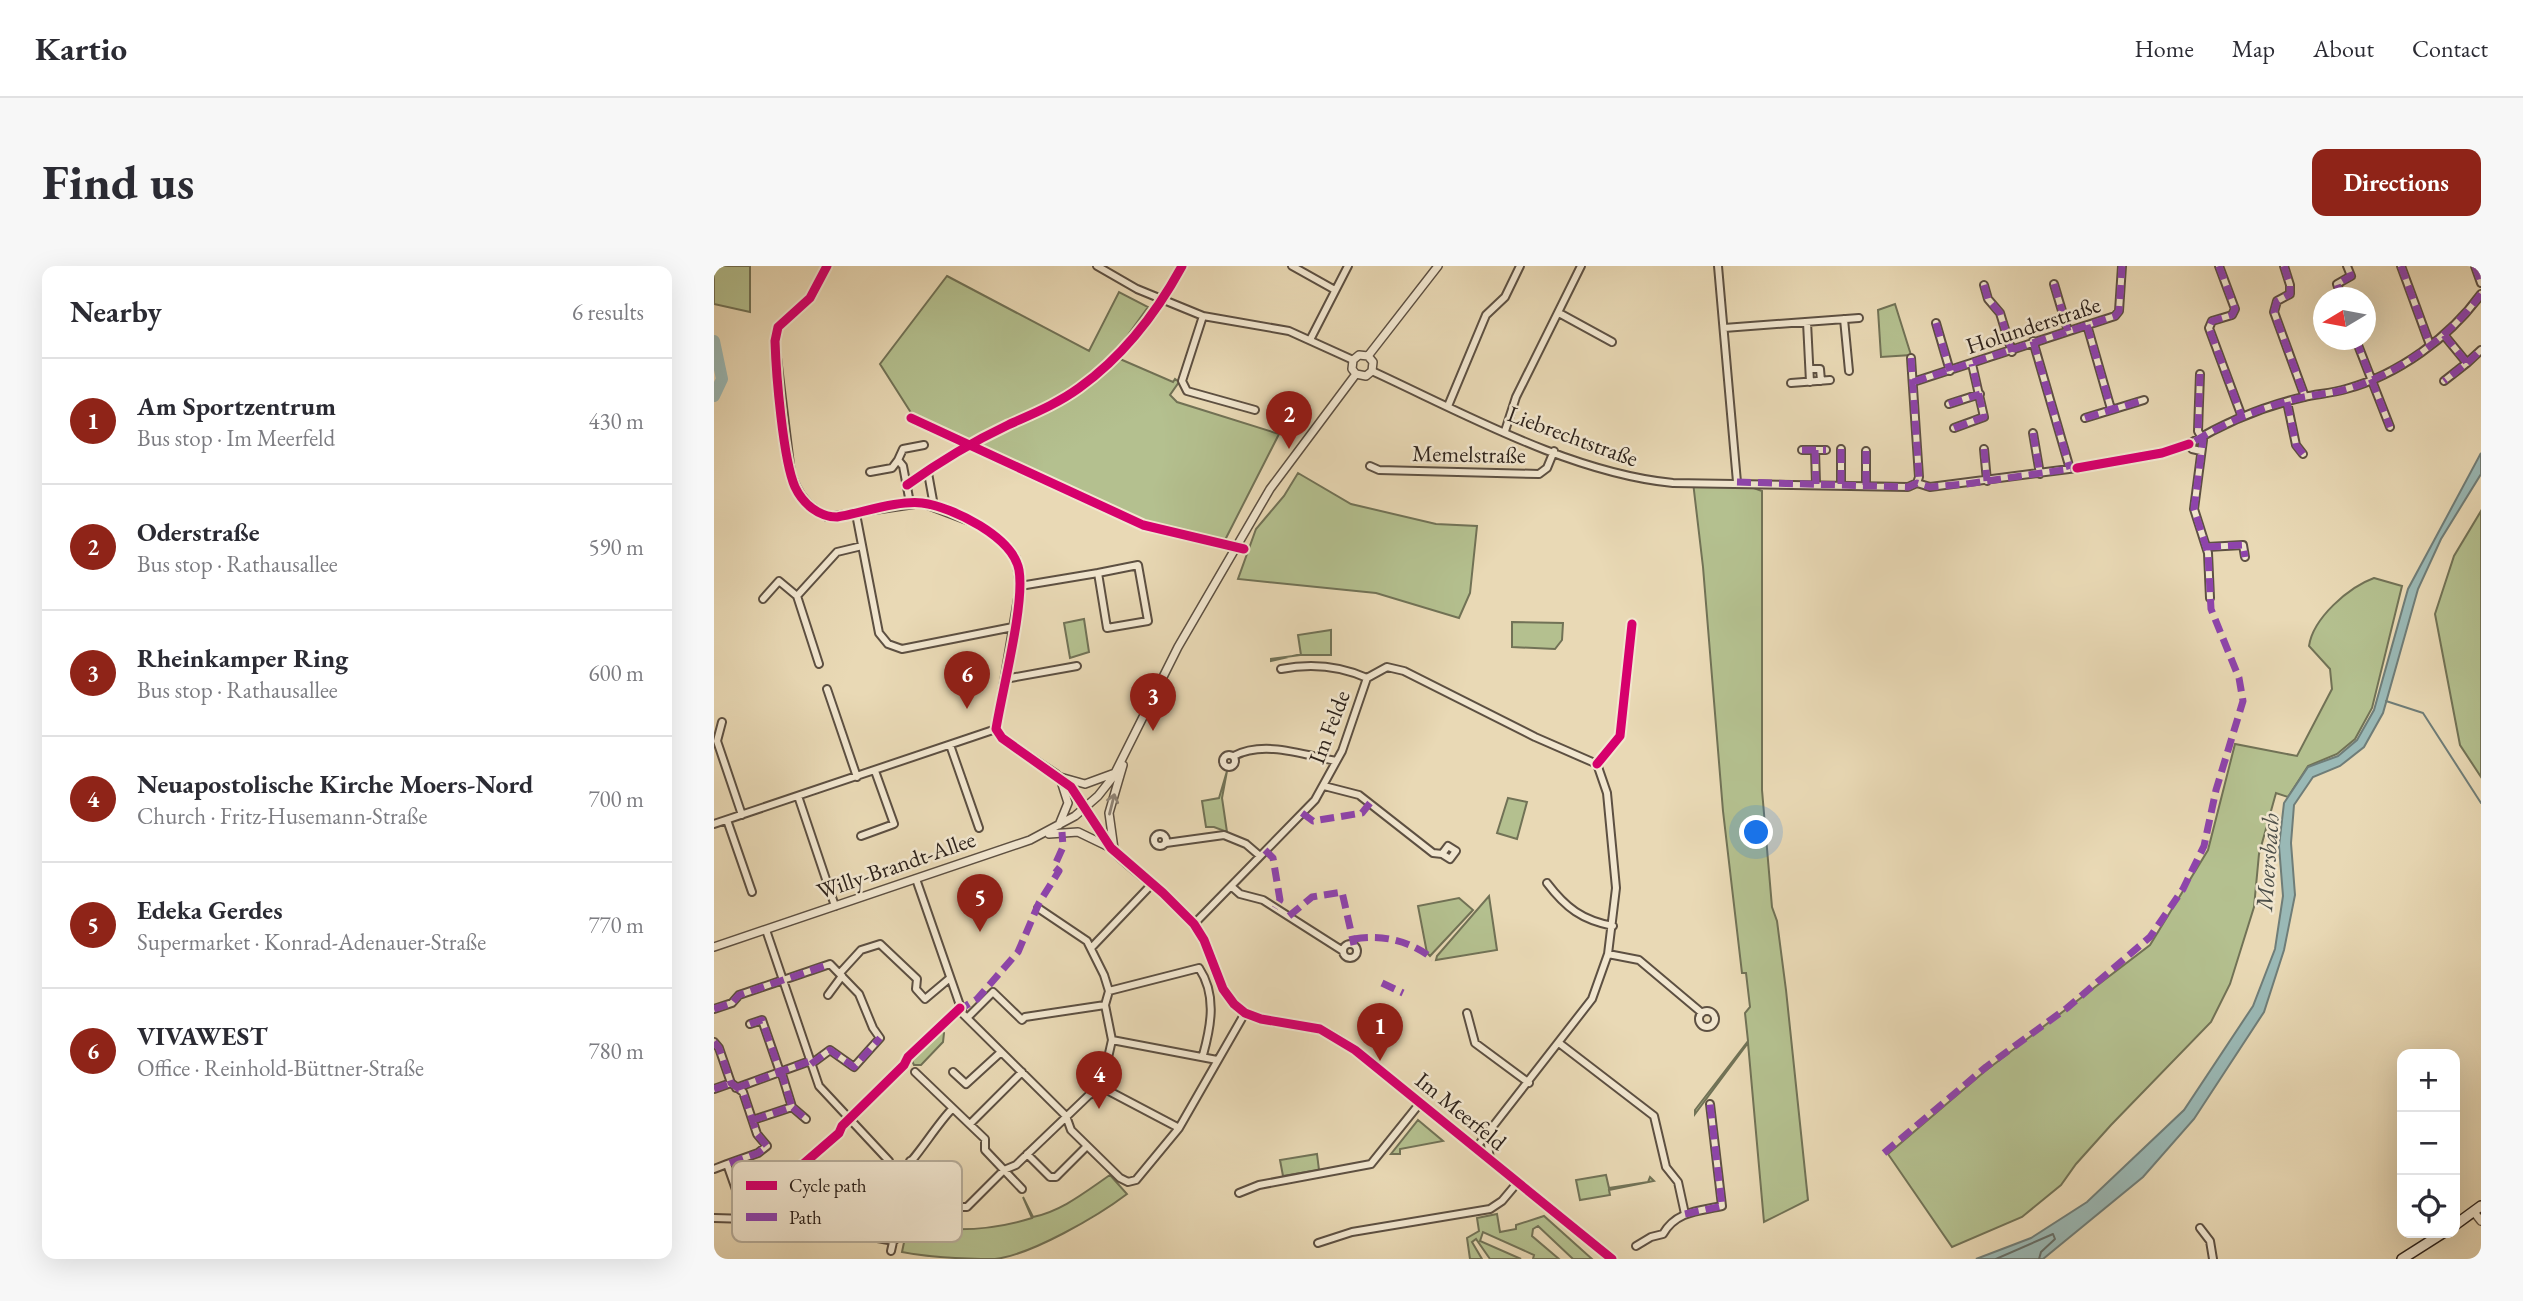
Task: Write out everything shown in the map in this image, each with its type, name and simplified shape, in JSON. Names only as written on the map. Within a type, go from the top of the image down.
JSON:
[{"type":"main road","points":[[2460,1221],[2477,1209]]},
{"type":"main road","points":[[2402,1259],[2435,1238]]},
{"type":"street","points":[[827,266],[810,298],[778,327],[775,354],[790,473],[796,489],[815,510],[827,517],[910,503],[934,506],[980,525],[1009,548],[1016,558],[1020,586],[996,729],[1002,738],[1060,777],[1085,808],[1113,851]]},
{"type":"street","points":[[1097,266],[1138,289],[1203,316],[1289,331],[1311,338],[1353,360]]},
{"type":"street","points":[[1111,273],[1117,266]]},
{"type":"street","points":[[1292,266],[1335,290]]},
{"type":"street","points":[[1311,338],[1348,266]]},
{"type":"street","points":[[1368,356],[1437,266]]},
{"type":"street","points":[[1448,406],[1486,315],[1504,298],[1520,266]]},
{"type":"street","points":[[1505,431],[1516,397],[1581,266]]},
{"type":"street","points":[[1718,266],[1738,482]]},
{"type":"street","name":"Holunderstraße","points":[[1913,383],[2115,316],[2119,311],[2122,266]]},
{"type":"street","points":[[2219,266],[2235,309],[2232,314],[2212,321],[2209,328],[2242,418]]},
{"type":"street","points":[[2284,266],[2290,294],[2277,301],[2274,312],[2305,397]]},
{"type":"street","points":[[2338,287],[2337,284],[2351,276],[2347,266]]},
{"type":"street","points":[[2401,266],[2430,345]]},
{"type":"street","points":[[2475,266],[2481,283]]},
{"type":"street","points":[[2053,284],[2068,331]]},
{"type":"street","points":[[1984,285],[1988,299],[2000,313],[2012,352]]},
{"type":"street","points":[[2201,451],[2192,449],[2189,444],[2242,418],[2305,397],[2349,389],[2369,380],[2444,335],[2481,294]]},
{"type":"street","points":[[1559,313],[1612,342]]},
{"type":"street","points":[[1203,316],[1182,381],[1183,387],[1187,391],[1255,410]]},
{"type":"street","points":[[1724,328],[1859,318]]},
{"type":"street","points":[[1844,319],[1849,371]]},
{"type":"street","points":[[1807,322],[1810,382]]},
{"type":"street","points":[[1936,323],[1950,371]]},
{"type":"street","points":[[2087,325],[2111,409]]},
{"type":"street","points":[[2444,335],[2467,363]]},
{"type":"street","name":"Liebrechtstraße","points":[[1372,371],[1505,431],[1639,480],[1673,483],[1738,482],[1908,487],[1917,483],[1943,486],[2074,469],[2033,341]]},
{"type":"street","points":[[2359,350],[2390,427]]},
{"type":"street","points":[[2444,381],[2481,351]]},
{"type":"street","points":[[1359,355],[1368,356],[1373,362],[1372,371],[1363,376],[1356,374],[1351,366],[1353,360],[1359,355]]},
{"type":"street","points":[[1911,358],[1919,477],[1917,483]]},
{"type":"street","points":[[1954,428],[1984,417],[1972,364]]},
{"type":"street","points":[[1810,369],[1820,369],[1821,381]]},
{"type":"street","points":[[1113,851],[1109,813],[1127,755],[1178,647],[1270,489],[1356,374]]},
{"type":"street","points":[[2200,374],[2198,431],[2201,451],[2194,509],[2207,547],[2210,598]]},
{"type":"street","points":[[1791,383],[1830,380]]},
{"type":"street","points":[[1949,404],[1980,394]]},
{"type":"street","points":[[2085,418],[2144,400]]},
{"type":"street","points":[[2287,402],[2296,445],[2303,454]]},
{"type":"street","points":[[2033,433],[2040,474]]},
{"type":"street","points":[[870,472],[892,468],[903,449],[924,445]]},
{"type":"street","points":[[1841,449],[1842,485]]},
{"type":"street","points":[[1984,449],[1987,481]]},
{"type":"street","points":[[1802,450],[1826,450]]},
{"type":"street","points":[[1815,450],[1816,484]]},
{"type":"street","name":"Memelstraße","points":[[1370,466],[1378,470],[1539,474],[1547,468],[1554,451]]},
{"type":"street","points":[[1866,451],[1866,485]]},
{"type":"street","points":[[898,460],[903,466],[910,503]]},
{"type":"street","points":[[928,473],[934,506]]},
{"type":"street","points":[[856,514],[879,633],[888,644],[902,649],[1013,627]]},
{"type":"street","points":[[797,596],[837,552],[862,545]]},
{"type":"street","points":[[2207,547],[2243,545],[2245,557]]},
{"type":"street","points":[[1020,586],[1138,565],[1148,621],[1107,628],[1098,573]]},
{"type":"street","points":[[763,599],[779,581],[797,596],[819,664]]},
{"type":"street","points":[[1281,669],[1299,665],[1345,668],[1367,678]]},
{"type":"street","points":[[1004,679],[1077,666]]},
{"type":"street","name":"Im Felde","points":[[1194,924],[1324,786],[1367,678],[1387,667],[1404,671],[1535,737],[1597,764],[1604,778],[1616,888],[1608,954],[1592,999],[1476,1148]]},
{"type":"street","points":[[827,689],[857,777]]},
{"type":"street","points":[[722,722],[717,741],[741,815]]},
{"type":"street","points":[[714,824],[996,729]]},
{"type":"street","points":[[950,745],[979,828]]},
{"type":"street","points":[[1234,757],[1245,750],[1272,748],[1336,761]]},
{"type":"street","name":"Willy-Brandt-Allee","points":[[714,947],[1041,835],[1085,808],[1127,755]]},
{"type":"street","points":[[861,836],[894,824],[875,771]]},
{"type":"street","points":[[1060,777],[1088,783],[1116,772]]},
{"type":"street","points":[[1058,827],[1068,803],[1060,777]]},
{"type":"street","points":[[1324,786],[1359,795],[1424,848],[1442,854]]},
{"type":"street","points":[[798,796],[835,906]]},
{"type":"street","points":[[727,820],[752,892]]},
{"type":"street","points":[[916,879],[950,978],[967,1018],[1066,1116],[1072,1130],[1119,1178],[1128,1182],[1136,1180],[1179,1128],[1245,1013],[1225,993],[1204,940],[1194,924],[1152,884],[1113,851],[1078,832],[1041,835]]},
{"type":"street","points":[[1166,843],[1224,835],[1246,844],[1260,856]]},
{"type":"street","points":[[1547,883],[1573,912],[1587,921],[1613,926]]},
{"type":"street","points":[[1093,947],[1152,884]]},
{"type":"street","points":[[1231,886],[1240,894],[1264,900],[1343,951]]},
{"type":"street","points":[[1038,908],[1093,947],[1110,992],[1105,1005],[1112,1040],[1103,1080],[1105,1089]]},
{"type":"street","points":[[766,930],[822,1091],[888,1161]]},
{"type":"street","points":[[828,995],[861,950],[880,944],[917,979],[916,989],[925,999],[950,978]]},
{"type":"street","points":[[1608,954],[1639,960],[1702,1013]]},
{"type":"street","points":[[714,1009],[732,1003],[739,995],[830,964],[859,994],[880,1038],[854,1068],[830,1050],[810,1062],[734,1086],[714,1089]]},
{"type":"street","points":[[1110,992],[1199,968],[1207,982],[1210,1000],[1211,1025],[1203,1055]]},
{"type":"street","points":[[967,1018],[993,992],[1022,1020],[1025,1017],[1105,1005]]},
{"type":"street","name":"Im Meerfeld","points":[[1245,1013],[1327,1032],[1355,1049],[1612,1259]]},
{"type":"street","points":[[1467,1013],[1475,1043],[1529,1083]]},
{"type":"street","points":[[750,1024],[762,1020],[792,1107],[806,1119]]},
{"type":"street","points":[[1112,1040],[1203,1055],[1217,1060]]},
{"type":"street","points":[[714,1042],[734,1086],[743,1092],[757,1134],[767,1146],[758,1153],[735,1161]]},
{"type":"street","points":[[1559,1043],[1654,1116],[1666,1167],[1678,1182],[1685,1214]]},
{"type":"street","points":[[953,1072],[966,1084],[1001,1052]]},
{"type":"street","points":[[915,1072],[985,1139],[985,1150],[1022,1189]]},
{"type":"street","points":[[970,1124],[1021,1072]]},
{"type":"street","points":[[962,1207],[967,1207],[1004,1170],[1016,1165],[1089,1095],[1105,1089],[1179,1128]]},
{"type":"street","points":[[1239,1194],[1259,1185],[1371,1164],[1420,1103]]},
{"type":"street","points":[[1636,1246],[1651,1237],[1663,1234],[1669,1224],[1685,1214],[1722,1206],[1710,1104]]},
{"type":"street","points":[[753,1120],[792,1107]]},
{"type":"street","points":[[910,1161],[952,1109]]},
{"type":"street","points":[[1488,1136],[1490,1160]]},
{"type":"street","points":[[1027,1154],[1049,1177],[1056,1177],[1087,1146]]},
{"type":"street","points":[[714,1168],[732,1162]]},
{"type":"street","points":[[727,1164],[732,1178]]},
{"type":"street","points":[[1318,1243],[1352,1232],[1490,1209],[1501,1203],[1518,1182]]},
{"type":"street","points":[[2477,1209],[2481,1221]]},
{"type":"street","points":[[714,1218],[732,1218]]},
{"type":"street","points":[[2200,1228],[2210,1241],[2214,1259]]},
{"type":"street","points":[[891,1251],[894,1242]]},
{"type":"green space","points":[[714,266],[750,266],[750,312],[714,304]]},
{"type":"green space","points":[[947,276],[1089,351],[1119,292],[1148,307],[1113,356],[1173,382],[1175,379],[1179,382],[1170,395],[1177,402],[1279,434],[1224,542],[1148,524],[915,419],[880,364]]},
{"type":"green space","points":[[1895,304],[1911,355],[1881,357],[1878,310]]},
{"type":"green space","points":[[1298,473],[1351,504],[1436,524],[1477,526],[1470,593],[1459,618],[1376,593],[1238,579],[1256,529],[1284,496]]},
{"type":"green space","points":[[1693,482],[1737,482],[1762,491],[1762,790],[1772,907],[1777,921],[1786,990],[1808,1200],[1764,1222],[1748,1043],[1695,1114],[1695,1110],[1748,1041],[1745,1013],[1750,1007],[1746,973],[1742,973],[1723,811],[1703,567]]},
{"type":"green space","points":[[2481,511],[2481,777],[2460,745],[2435,614],[2454,556]]},
{"type":"green space","points":[[2374,578],[2402,586],[2372,708],[2355,739],[2337,754],[2308,766],[2288,797],[2276,793],[2259,854],[2254,907],[2230,984],[2211,1022],[2111,1125],[2061,1185],[2022,1217],[1952,1247],[1888,1154],[1984,1072],[2150,945],[2208,850],[2235,744],[2297,756],[2332,689],[2330,669],[2309,646],[2312,635],[2334,605],[2354,588]]},
{"type":"green space","points":[[1084,619],[1089,652],[1070,658],[1064,623]]},
{"type":"green space","points":[[1512,622],[1563,623],[1562,640],[1555,649],[1512,647]]},
{"type":"green space","points":[[1331,630],[1331,655],[1301,655],[1298,635]]},
{"type":"green space","points":[[1227,771],[1222,798],[1227,832],[1206,827],[1202,801],[1219,798]]},
{"type":"green space","points":[[1508,798],[1527,802],[1517,839],[1497,833]]},
{"type":"green space","points":[[1489,896],[1497,950],[1436,960],[1437,956]]},
{"type":"green space","points":[[1459,898],[1473,910],[1430,956],[1427,953],[1418,906]]},
{"type":"green space","points":[[938,1029],[944,1033],[943,1042],[921,1065],[914,1065],[910,1057]]},
{"type":"green space","points":[[1418,1120],[1443,1141],[1400,1149],[1400,1154],[1391,1154]]},
{"type":"green space","points":[[1317,1154],[1319,1170],[1283,1176],[1280,1160]]},
{"type":"green space","points":[[1110,1175],[1127,1194],[1082,1223],[1010,1256],[995,1259],[948,1258],[902,1252],[904,1242],[962,1242],[962,1229],[999,1226],[1032,1218],[1023,1197],[1033,1217],[1064,1206]]},
{"type":"green space","points":[[1606,1175],[1609,1188],[1648,1182],[1650,1177],[1654,1181],[1609,1190],[1610,1195],[1580,1200],[1576,1180]]},
{"type":"green space","points":[[1497,1214],[1500,1232],[1516,1229],[1516,1225],[1544,1216],[1592,1259],[1573,1259],[1538,1226],[1533,1229],[1532,1236],[1559,1259],[1533,1259],[1534,1255],[1483,1232],[1480,1241],[1521,1259],[1490,1259],[1476,1239],[1472,1242],[1482,1259],[1470,1259],[1467,1238],[1479,1231],[1477,1218]]},
{"type":"water","name":"Moersbach","points":[[2481,453],[2481,474],[2441,539],[2418,589],[2383,713],[2364,747],[2340,766],[2313,777],[2294,805],[2291,843],[2295,895],[2284,950],[2264,1012],[2194,1119],[2143,1177],[2043,1259],[1976,1259],[2031,1238],[2087,1202],[2184,1110],[2253,1006],[2275,949],[2283,896],[2279,846],[2284,803],[2308,767],[2338,756],[2357,740],[2374,710],[2408,589]]},
{"type":"waterway","name":"Moersbach","points":[[714,341],[722,379],[714,396]]},
{"type":"waterway","points":[[2386,701],[2423,713],[2481,803]]},
{"type":"marked path","points":[[1913,382],[2115,316],[2119,311],[2122,266]]},
{"type":"marked path","points":[[2219,266],[2235,309],[2232,315],[2212,321],[2209,328],[2242,417]]},
{"type":"marked path","points":[[2284,266],[2290,294],[2277,301],[2274,312],[2305,397]]},
{"type":"marked path","points":[[2338,287],[2337,284],[2351,276],[2347,266]]},
{"type":"marked path","points":[[2401,266],[2430,345]]},
{"type":"marked path","points":[[2475,266],[2481,283]]},
{"type":"marked path","points":[[2054,284],[2068,331]]},
{"type":"marked path","points":[[1984,285],[1988,299],[2000,313],[2012,352]]},
{"type":"marked path","points":[[2195,441],[2234,420],[2262,409],[2290,400],[2347,389],[2385,374],[2404,364],[2438,339],[2481,294]]},
{"type":"marked path","points":[[1936,323],[1950,371]]},
{"type":"marked path","points":[[2087,325],[2111,409]]},
{"type":"marked path","points":[[2444,335],[2467,363],[2444,381]]},
{"type":"marked path","points":[[2033,341],[2070,469]]},
{"type":"marked path","points":[[2360,350],[2390,427]]},
{"type":"marked path","points":[[2467,363],[2481,350]]},
{"type":"marked path","points":[[1911,358],[1919,477],[1917,483]]},
{"type":"marked path","points":[[1954,428],[1984,417],[1972,364]]},
{"type":"marked path","points":[[1884,1153],[1986,1067],[2067,1008],[2150,937],[2183,889],[2204,846],[2216,790],[2243,701],[2239,678],[2211,609],[2208,553],[2194,509],[2203,440],[2198,431],[2200,374]]},
{"type":"marked path","points":[[1949,404],[1980,394]]},
{"type":"marked path","points":[[2085,418],[2144,400]]},
{"type":"marked path","points":[[2287,402],[2296,445],[2303,454]]},
{"type":"marked path","points":[[2033,433],[2040,474]]},
{"type":"marked path","points":[[1841,449],[1841,485]]},
{"type":"marked path","points":[[1984,449],[1987,481]]},
{"type":"marked path","points":[[1802,450],[1826,450]]},
{"type":"marked path","points":[[1815,450],[1816,484]]},
{"type":"marked path","points":[[1866,451],[1866,485]]},
{"type":"marked path","points":[[1737,482],[1908,487],[1917,483],[1930,487],[2083,467]]},
{"type":"marked path","points":[[2207,547],[2243,545],[2245,557]]},
{"type":"marked path","points":[[1302,813],[1313,821],[1362,813],[1370,803]]},
{"type":"marked path","points":[[957,1011],[977,999],[1018,952],[1039,903],[1059,871],[1054,867],[1063,847],[1062,832]]},
{"type":"marked path","points":[[1265,850],[1273,858],[1280,900],[1275,908]]},
{"type":"marked path","points":[[1289,916],[1312,897],[1342,892],[1354,945]]},
{"type":"marked path","points":[[1354,939],[1375,937],[1396,940],[1433,959]]},
{"type":"marked path","points":[[714,1009],[732,1003],[739,995],[830,964]]},
{"type":"marked path","points":[[1382,983],[1403,993]]},
{"type":"marked path","points":[[750,1024],[762,1020],[780,1072]]},
{"type":"marked path","points":[[811,1064],[830,1050],[854,1067],[880,1038]]},
{"type":"marked path","points":[[714,1042],[719,1048],[731,1083],[743,1092],[757,1134],[767,1146],[758,1153],[735,1161]]},
{"type":"marked path","points":[[736,1088],[810,1061]]},
{"type":"marked path","points":[[781,1071],[792,1107]]},
{"type":"marked path","points":[[714,1089],[731,1083]]},
{"type":"marked path","points":[[1685,1214],[1722,1206],[1710,1104]]},
{"type":"marked path","points":[[753,1120],[792,1107],[806,1119]]},
{"type":"marked path","points":[[727,1164],[732,1162]]},
{"type":"cycle path","points":[[827,266],[810,298],[778,327],[775,341],[787,457],[795,487],[802,499],[818,512],[837,517],[902,503],[922,503],[965,517],[1006,546],[1019,570],[1020,585],[1016,625],[996,729],[1002,738],[1071,787],[1111,848],[1194,924],[1204,940],[1223,989],[1234,1004],[1245,1013],[1261,1019],[1320,1029],[1355,1050],[1612,1259]]},
{"type":"cycle path","points":[[907,485],[969,445],[1062,399],[1095,376],[1137,333],[1182,266]]},
{"type":"cycle path","points":[[911,418],[1143,525],[1244,549]]},
{"type":"cycle path","points":[[2077,468],[2162,453],[2189,444]]},
{"type":"cycle path","points":[[1597,764],[1620,736],[1632,624]]},
{"type":"cycle path","points":[[807,1161],[839,1133],[842,1126],[904,1065],[908,1057],[960,1008]]},
{"type":"place","name":"Oderstraße","points":[[1289,449]]},
{"type":"place","name":"VIVAWEST","points":[[967,709]]},
{"type":"place","name":"Rheinkamper Ring","points":[[1153,731]]},
{"type":"place","name":"Edeka Gerdes","points":[[980,932]]},
{"type":"place","name":"Am Sportzentrum","points":[[1380,1061]]},
{"type":"place","name":"Neuapostolische Kirche Moers-Nord","points":[[1099,1109]]}]
